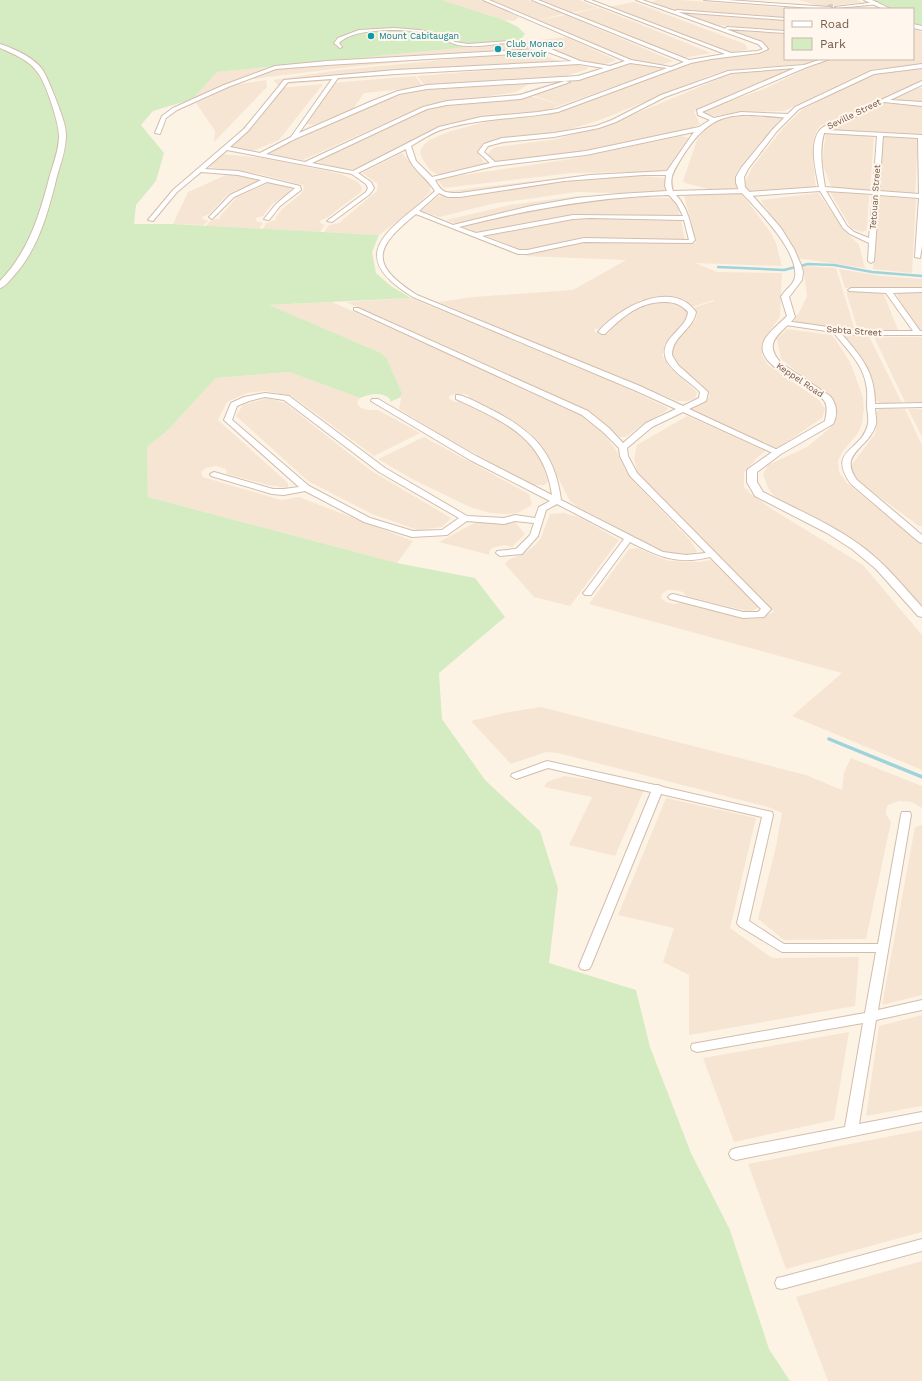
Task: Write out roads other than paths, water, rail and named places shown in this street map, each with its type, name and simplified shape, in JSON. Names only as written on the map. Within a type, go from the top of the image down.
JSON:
[{"type":"street","points":[[485,0],[630,61],[672,68]]},
{"type":"street","points":[[534,0],[689,62]]},
{"type":"street","points":[[586,0],[732,55]]},
{"type":"street","points":[[354,173],[408,146],[432,132],[454,124],[485,118],[538,114],[568,107],[689,62],[765,50],[766,47],[755,41],[640,0]]},
{"type":"street","points":[[706,0],[808,8],[833,7],[872,2],[886,8]]},
{"type":"street","points":[[743,0],[751,3]]},
{"type":"street","points":[[796,0],[819,8]]},
{"type":"street","points":[[665,10],[784,18]]},
{"type":"street","points":[[711,26],[784,32]]},
{"type":"street","points":[[340,47],[336,41],[351,34],[372,30],[394,29],[419,31],[439,35],[454,43],[468,45],[511,42],[549,50],[579,62],[610,68]]},
{"type":"street","points":[[0,46],[21,55],[38,67],[42,72],[62,132],[58,162],[34,241],[22,261],[0,286]]},
{"type":"street","points":[[158,133],[164,117],[175,109],[226,86],[274,68],[328,63],[384,61],[549,50]]},
{"type":"street","points":[[715,120],[700,114],[698,111],[805,66],[824,60]]},
{"type":"street","points":[[307,163],[425,108],[447,103],[521,97],[630,61]]},
{"type":"street","points":[[151,220],[175,191],[227,148],[253,122],[286,81],[406,72],[579,62]]},
{"type":"street","points":[[494,164],[480,152],[486,145],[493,142],[511,138],[554,135],[597,127],[614,121],[658,98],[734,71],[805,66]]},
{"type":"street","points":[[786,323],[791,313],[785,297],[798,280],[798,269],[785,238],[773,221],[748,195],[740,183],[742,172],[762,146],[788,116],[797,108],[869,74],[884,70],[922,66]]},
{"type":"street","points":[[274,68],[286,81]]},
{"type":"street","points":[[293,138],[336,77]]},
{"type":"street","points":[[262,154],[293,138],[387,96],[414,89],[579,78]]},
{"type":"street","name":"Seville Street","points":[[872,242],[852,233],[846,227],[823,190],[817,158],[818,144],[822,131],[829,126],[920,85]]},
{"type":"street","points":[[883,101],[922,104]]},
{"type":"street","points":[[431,179],[494,164],[586,154],[699,129],[715,120],[740,114],[788,116]]},
{"type":"street","points":[[415,212],[523,253],[580,240],[688,242],[692,240],[683,208],[670,194],[668,181],[670,173],[699,129]]},
{"type":"street","points":[[822,131],[922,137],[922,196],[918,257]]},
{"type":"street","name":"Tetouan Street","points":[[871,261],[880,134]]},
{"type":"street","points":[[408,146],[412,161],[431,179],[438,191],[448,195],[460,195],[587,176],[628,173],[670,173]]},
{"type":"street","points":[[227,148],[354,173],[369,183],[371,188],[368,193],[330,221]]},
{"type":"street","points":[[199,170],[238,173],[294,185],[299,189],[274,208],[267,220]]},
{"type":"street","points":[[212,217],[232,196],[268,179]]},
{"type":"street","points":[[455,226],[514,211],[600,197],[670,194],[748,195],[831,189],[922,196]]},
{"type":"street","points":[[438,191],[389,235],[382,244],[380,263],[385,272],[400,287],[415,296],[637,388],[682,410],[778,452]]},
{"type":"street","points":[[477,236],[573,217],[686,218]]},
{"type":"street","points":[[851,290],[922,290]]},
{"type":"street","points":[[888,290],[920,333]]},
{"type":"street","points":[[602,332],[622,313],[641,302],[655,300],[672,301],[690,309],[692,316],[670,343],[668,355],[672,364],[698,384],[704,392],[703,399],[649,426],[623,447]]},
{"type":"street","points":[[356,309],[585,413],[606,430],[623,447],[624,456],[633,474],[766,609],[760,615],[743,615],[674,597]]},
{"type":"street","name":"Sebta Street","points":[[786,323],[836,331],[920,333]]},
{"type":"street","name":"Keppel Road","points":[[786,323],[775,332],[768,344],[769,356],[777,365],[828,398],[832,408],[830,422],[778,452],[752,471],[752,482],[759,494],[831,531],[856,547],[880,567],[922,614]]},
{"type":"street","points":[[836,331],[859,362],[870,382],[871,425],[863,440],[847,458],[844,465],[848,475],[918,532],[922,540]]},
{"type":"street","points":[[465,518],[444,533],[412,534],[367,520],[306,488],[228,420],[234,405],[247,399],[265,395],[286,398],[382,470],[465,518],[504,521],[515,518],[539,521]]},
{"type":"street","points":[[459,398],[520,430],[529,438],[545,461],[555,486],[556,501]]},
{"type":"street","points":[[375,401],[473,458],[660,554],[679,559],[694,558],[712,554]]},
{"type":"street","points":[[871,406],[922,405]]},
{"type":"street","points":[[214,474],[272,491],[284,492],[306,488]]},
{"type":"street","points":[[500,552],[519,552],[534,536],[542,509],[556,501]]},
{"type":"street","points":[[588,593],[629,538]]},
{"type":"street","points":[[516,776],[547,764],[658,788],[768,815],[743,923],[782,948],[882,948]]},
{"type":"street","points":[[585,966],[658,788]]},
{"type":"street","points":[[851,1130],[906,815]]},
{"type":"street","points":[[697,1047],[870,1017],[922,1005]]},
{"type":"street","points":[[736,1154],[922,1117]]},
{"type":"street","points":[[782,1283],[922,1245]]},
{"type":"waterway","points":[[718,267],[784,270],[808,264],[834,265],[872,272],[922,276]]},
{"type":"waterway","points":[[829,739],[922,777]]},
{"type":"tunnel","points":[[828,7],[835,6]]},
{"type":"place","name":"Mount Cabitaugan","points":[[371,36]]},
{"type":"place","name":"Club Monaco Reservoir","points":[[498,49]]}]
